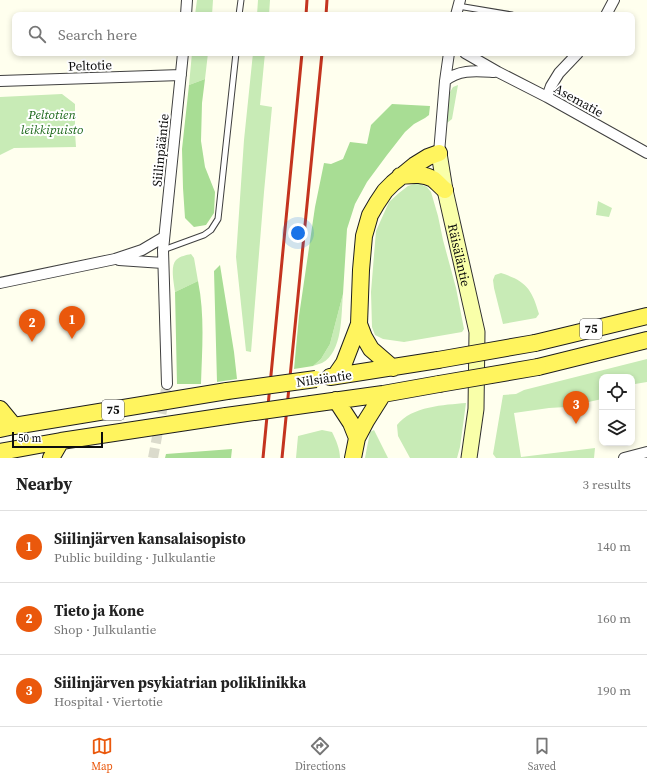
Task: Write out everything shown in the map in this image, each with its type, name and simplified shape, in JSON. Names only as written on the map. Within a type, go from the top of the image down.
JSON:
[{"type":"main road","points":[[335,376],[344,363],[359,324],[364,236],[374,209],[385,191],[400,176],[428,157],[439,154]]},
{"type":"main road","points":[[400,176],[424,176],[432,179],[445,190]]},
{"type":"main road","name":"Nilsiäntie","points":[[7,428],[227,391],[393,368],[535,343],[647,316]]},
{"type":"main road","points":[[359,324],[371,349],[393,368]]},
{"type":"main road","name":"Nilsiäntie","points":[[10,453],[61,441],[383,394],[538,367],[647,340]]},
{"type":"main road","points":[[353,458],[358,438],[366,421],[383,394]]},
{"type":"main road","points":[[336,400],[351,423],[358,438]]},
{"type":"main road","points":[[0,409],[7,428]]},
{"type":"main road","points":[[51,458],[61,441]]},
{"type":"street","points":[[186,12],[187,0]]},
{"type":"street","points":[[608,12],[614,0]]},
{"type":"street","name":"Siilinpääntie","points":[[167,384],[163,250],[183,56]]},
{"type":"street","name":"Räisäläntie","points":[[449,56],[439,154],[445,190],[477,332],[476,409],[472,456]]},
{"type":"street","name":"Asematie","points":[[470,56],[647,153]]},
{"type":"street","points":[[547,97],[551,86],[559,73],[575,56]]},
{"type":"street","name":"Asematie","points":[[445,81],[454,74],[463,72],[498,72]]},
{"type":"street","name":"Peltotie","points":[[0,81],[181,75]]},
{"type":"street","points":[[0,283],[115,259],[142,250],[164,237]]},
{"type":"street","points":[[115,259],[163,263]]},
{"type":"street","points":[[624,458],[647,452]]},
{"type":"lane","points":[[239,12],[240,0]]},
{"type":"lane","points":[[458,7],[492,12]]},
{"type":"lane","points":[[163,250],[204,235],[211,230],[218,220],[236,56]]},
{"type":"green space","points":[[197,0],[213,0],[212,12],[195,12]]},
{"type":"green space","points":[[258,0],[270,0],[269,12],[257,12]]},
{"type":"green space","points":[[192,56],[208,56],[205,79],[189,85]]},
{"type":"green space","points":[[253,56],[265,56],[260,105],[272,107],[251,352],[246,351],[236,257],[244,140]]},
{"type":"green space","points":[[205,79],[202,103],[201,141],[205,167],[215,192],[214,213],[206,225],[194,227],[185,218],[182,149],[189,85]]},
{"type":"green space","points":[[458,85],[452,119],[447,123],[449,94],[453,87]]},
{"type":"green space","name":"Peltotien leikkipuisto","points":[[62,94],[75,104],[76,147],[14,148],[0,155],[0,97]]},
{"type":"green space","points":[[392,104],[430,106],[429,115],[414,124],[405,132],[367,182],[355,204],[347,229],[343,294],[330,344],[321,359],[313,366],[294,369],[299,316],[315,207],[324,163],[331,164],[343,159],[350,142],[367,144],[371,125]]},
{"type":"green space","points":[[418,183],[427,187],[431,192],[456,288],[464,329],[462,332],[404,342],[383,339],[375,335],[372,327],[371,292],[376,231],[389,202],[408,186]]},
{"type":"green space","points":[[598,201],[612,208],[609,217],[596,215]]},
{"type":"green space","points":[[191,254],[194,258],[198,281],[175,292],[173,275],[174,263],[179,258]]},
{"type":"green space","points":[[220,265],[237,379],[217,382],[214,271]]},
{"type":"green space","points":[[501,273],[516,279],[527,287],[534,298],[539,314],[536,318],[503,324],[493,280],[495,275]]},
{"type":"green space","points":[[198,281],[202,307],[201,384],[177,384],[175,292]]},
{"type":"green space","points":[[343,294],[340,332],[334,351],[329,358],[322,363],[313,366],[321,359],[330,344]]},
{"type":"green space","points":[[647,359],[647,382],[635,384],[635,374],[599,374],[599,400],[566,407],[514,413],[521,457],[595,448],[594,458],[496,458],[493,454],[503,395],[516,394],[524,390]]},
{"type":"green space","points":[[466,403],[457,458],[410,458],[398,436],[397,425],[403,419],[420,410]]},
{"type":"green space","points":[[322,430],[332,432],[339,448],[340,458],[296,458],[298,436]]},
{"type":"green space","points":[[374,430],[388,458],[365,458],[370,432]]},
{"type":"green space","points":[[232,449],[231,458],[165,458],[166,454]]},
{"type":"tunnel","points":[[153,458],[167,384]]},
{"type":"railway","points":[[306,12],[307,0]]},
{"type":"railway","points":[[326,12],[327,0]]},
{"type":"railway","points":[[263,458],[302,56]]},
{"type":"railway","points":[[282,458],[322,56]]},
{"type":"place","name":"Siilinjärven kansalaisopisto","points":[[72,339]]},
{"type":"place","name":"Tieto ja Kone","points":[[32,342]]},
{"type":"place","name":"Siilinjärven psykiatrian poliklinikka","points":[[576,424]]}]
